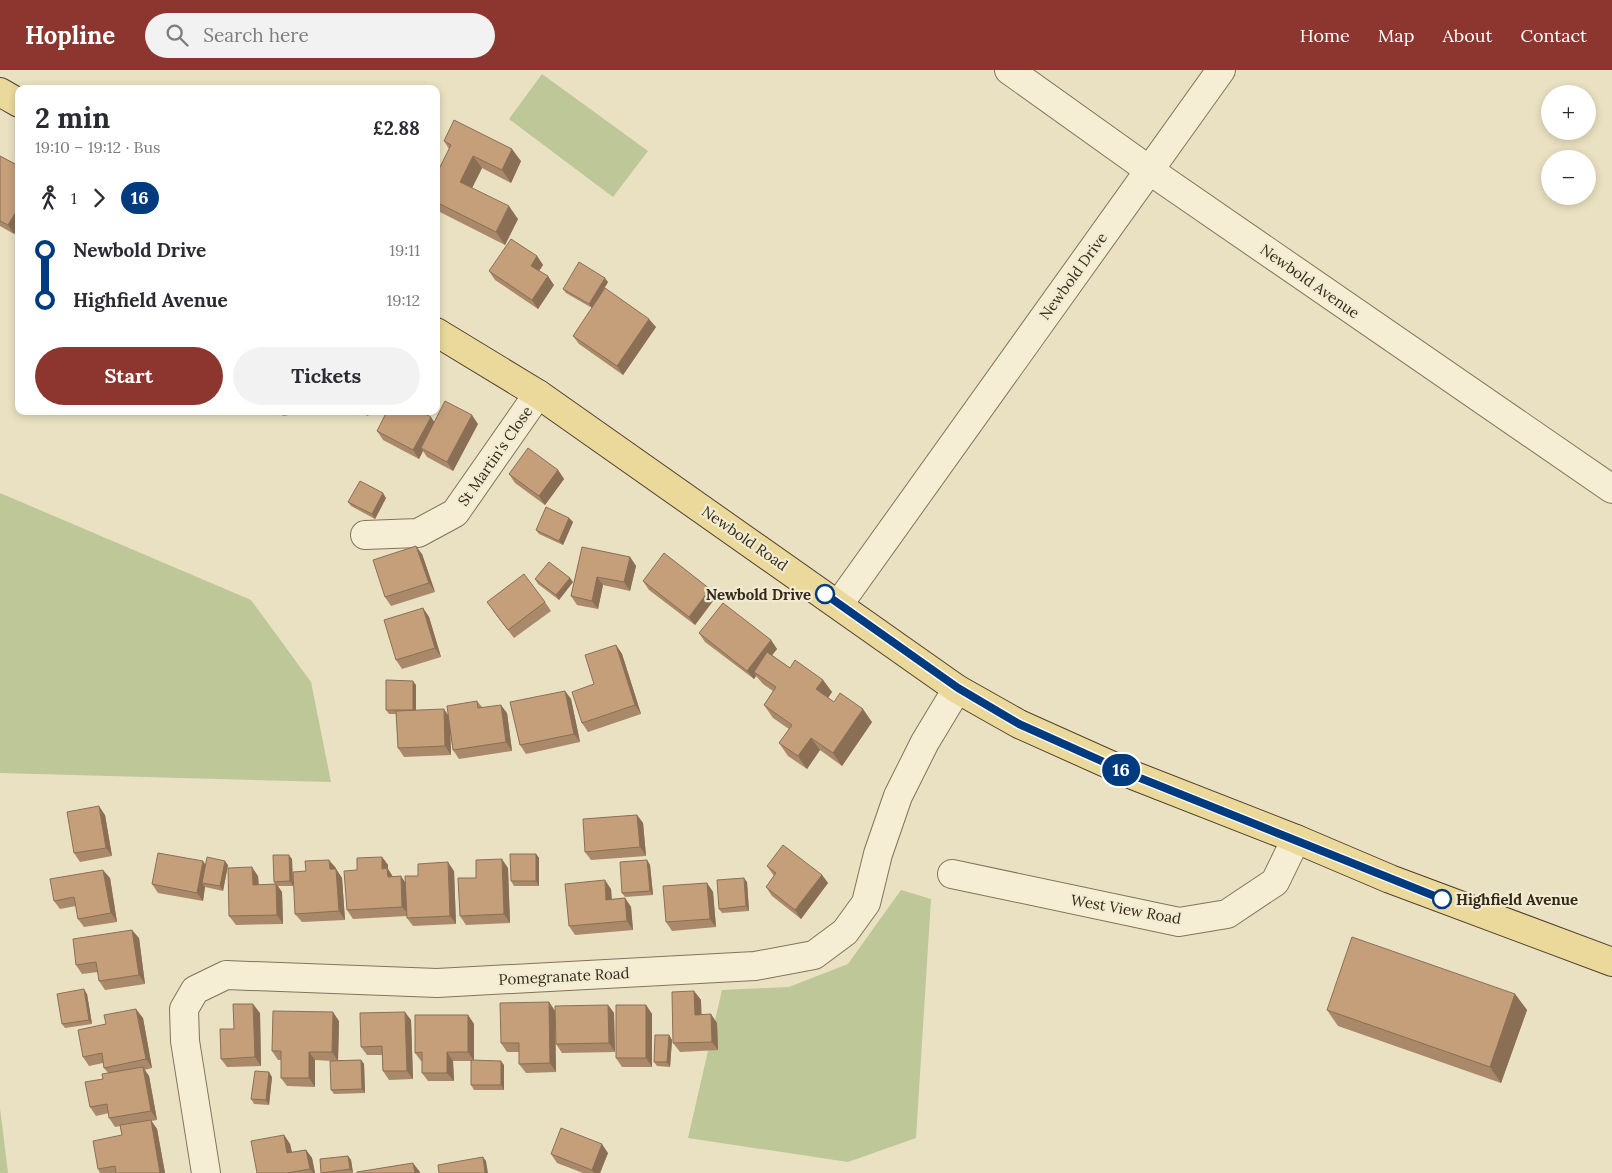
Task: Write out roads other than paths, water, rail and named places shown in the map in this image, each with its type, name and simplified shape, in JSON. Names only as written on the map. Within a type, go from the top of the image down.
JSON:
[{"type":"main road","points":[[0,92],[15,101]]},
{"type":"main road","name":"Newbold Road","points":[[440,334],[538,394],[958,688],[1019,724],[1135,776],[1296,839],[1390,879],[1612,962]]},
{"type":"street","name":"Newbold Avenue","points":[[1009,70],[1149,170],[1612,489]]},
{"type":"street","name":"Newbold Drive","points":[[839,604],[1221,70]]},
{"type":"street","name":"St Martin's Close","points":[[365,535],[418,533],[455,513],[538,394]]},
{"type":"street","name":"Pomegranate Road","points":[[206,1173],[185,1041],[184,1009],[195,990],[226,975],[437,982],[755,966],[814,955],[845,932],[866,903],[878,854],[898,796],[925,742],[958,688]]},
{"type":"street","name":"West View Road","points":[[952,874],[1179,922],[1227,914],[1275,882],[1296,839]]},
{"type":"place","name":"Newbold Drive","points":[[825,594]]},
{"type":"place","name":"Highfield Avenue","points":[[1442,899]]}]
